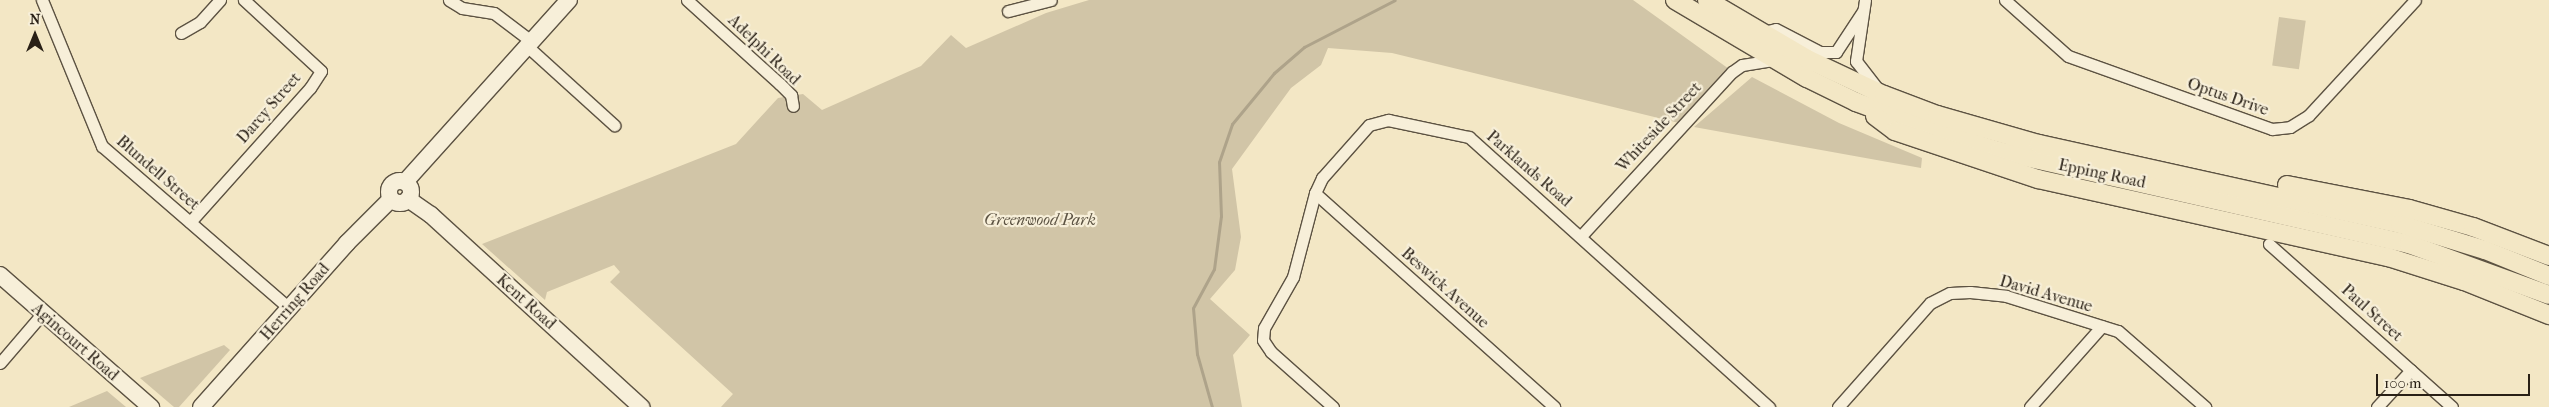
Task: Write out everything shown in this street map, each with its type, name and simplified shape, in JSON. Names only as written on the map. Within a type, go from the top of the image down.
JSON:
[{"type":"main road","name":"Epping Road","points":[[1675,0],[1773,60],[1856,102],[1936,132],[1999,151],[2409,244],[2549,295]]},
{"type":"main road","name":"Epping Road","points":[[1707,0],[1760,33],[1884,95],[2007,136],[2400,224],[2485,250],[2549,276]]},
{"type":"main road","points":[[1856,102],[1895,131],[1997,167],[2076,189],[2388,257],[2464,281],[2549,315]]},
{"type":"main road","points":[[2151,168],[2285,185],[2409,209],[2473,227],[2549,256]]},
{"type":"street","name":"Blundell Street","points":[[42,0],[102,146],[289,308]]},
{"type":"street","points":[[182,33],[200,22],[220,0]]},
{"type":"street","name":"Darcy Street","points":[[190,222],[310,88],[321,70],[244,0]]},
{"type":"street","points":[[449,0],[462,8],[494,13],[614,125]]},
{"type":"street","points":[[405,182],[411,190],[408,199],[398,203],[391,199],[388,190],[392,184],[405,182],[569,0]]},
{"type":"street","name":"Adelphi Road","points":[[687,0],[780,84],[790,95],[792,106]]},
{"type":"street","points":[[1008,11],[1051,0]]},
{"type":"street","name":"Optus Drive","points":[[2005,0],[2068,56],[2261,127],[2282,129],[2299,122],[2350,73],[2415,0]]},
{"type":"street","points":[[1760,33],[1776,29],[1820,52],[1836,52],[1864,6]]},
{"type":"street","points":[[1864,6],[1856,61],[1884,95]]},
{"type":"street","name":"Whiteside Street","points":[[1581,236],[1736,68],[1773,60]]},
{"type":"street","name":"Parklands Road","points":[[1333,407],[1271,352],[1264,340],[1264,328],[1293,277],[1315,193],[1322,178],[1369,125],[1388,120],[1469,137],[1769,407]]},
{"type":"street","name":"Beswick Avenue","points":[[1315,193],[1554,407]]},
{"type":"street","name":"Herring Road","points":[[200,407],[347,243],[391,199]]},
{"type":"street","name":"Kent Road","points":[[408,199],[431,215],[641,407]]},
{"type":"street","name":"Paul Street","points":[[2270,244],[2452,407]]},
{"type":"street","name":"Agincourt Road","points":[[0,275],[42,314],[151,407]]},
{"type":"street","name":"David Avenue","points":[[1838,407],[1930,303],[1945,295],[1970,292],[2006,296],[2118,331],[2131,340],[2205,407]]},
{"type":"street","points":[[0,363],[42,314]]},
{"type":"street","points":[[2030,407],[2102,326]]},
{"type":"street","points":[[2377,407],[2411,370]]},
{"type":"green space","name":"Greenwood Park","points":[[1089,0],[1633,0],[1729,69],[1679,123],[1392,53],[1328,48],[1321,65],[1291,88],[1232,169],[1241,237],[1235,270],[1210,299],[1250,335],[1233,355],[1242,407],[721,407],[733,394],[610,282],[620,272],[614,265],[547,292],[545,300],[482,244],[736,144],[778,98],[803,94],[822,110],[921,66],[951,35],[966,48],[1046,13]]},
{"type":"green space","points":[[2279,17],[2306,21],[2299,69],[2272,66]]},
{"type":"green space","points":[[1752,77],[1839,123],[1922,158],[1921,168],[1694,127]]},
{"type":"green space","points":[[224,345],[230,350],[179,407],[174,407],[140,378]]},
{"type":"green space","points":[[107,391],[126,407],[69,407]]},
{"type":"waterway","points":[[1212,407],[1197,354],[1193,308],[1214,269],[1221,216],[1219,162],[1232,124],[1274,73],[1304,47],[1395,0]]}]
